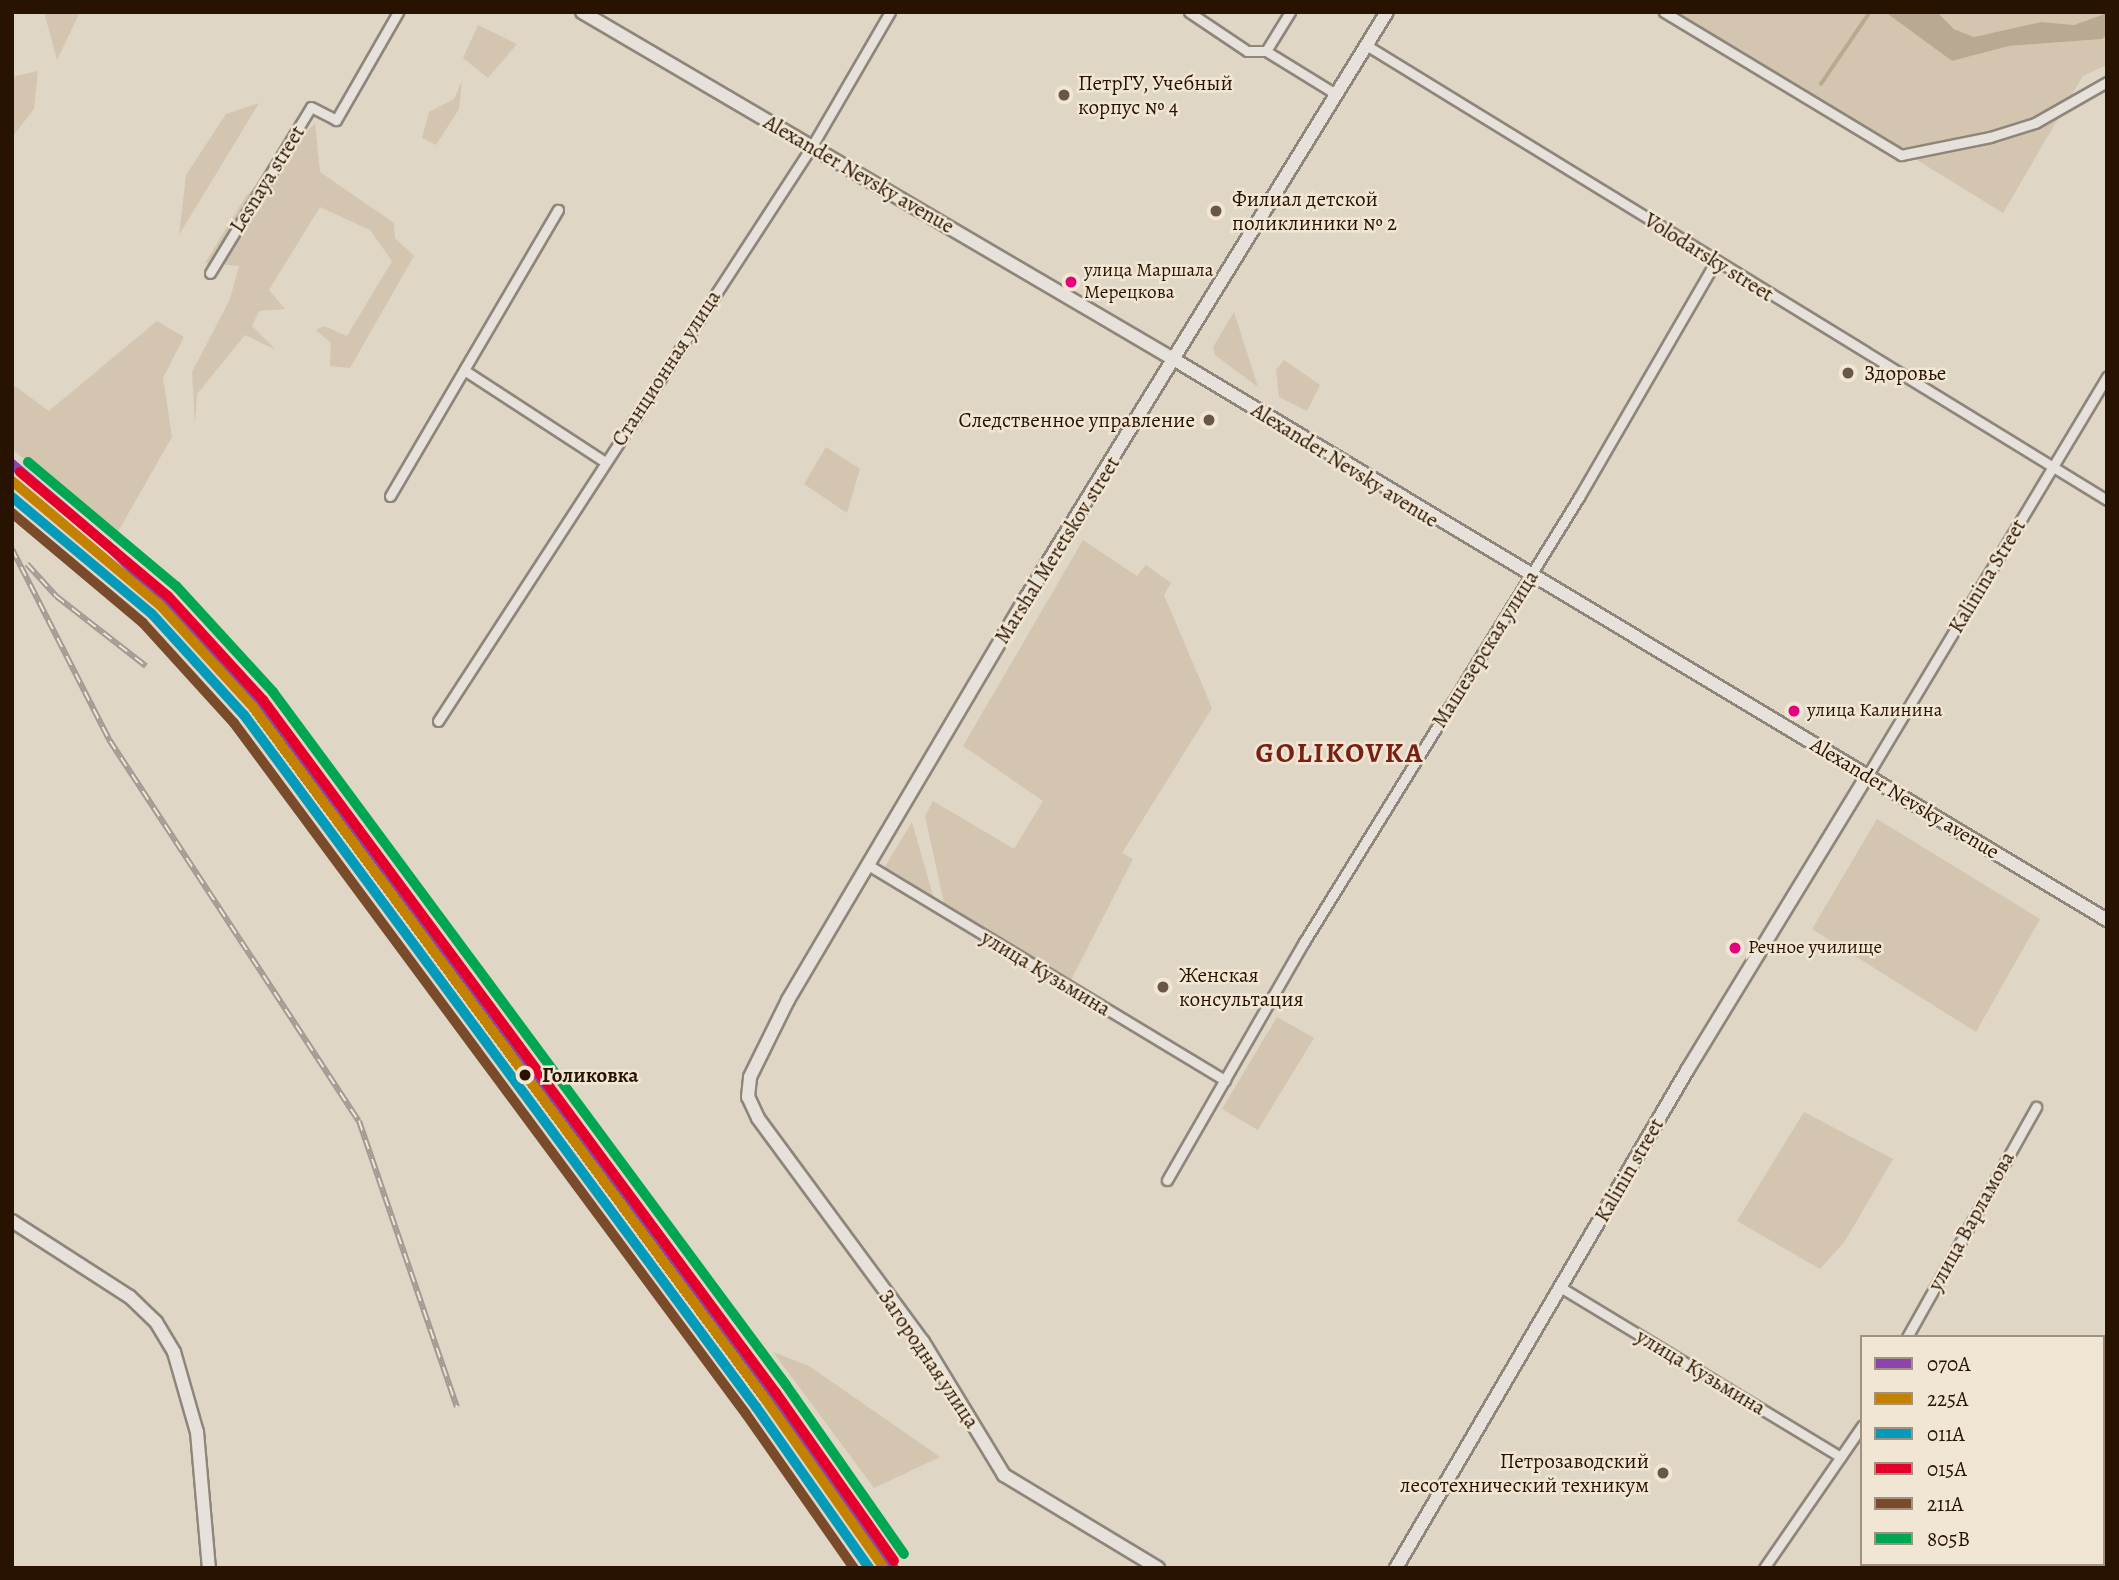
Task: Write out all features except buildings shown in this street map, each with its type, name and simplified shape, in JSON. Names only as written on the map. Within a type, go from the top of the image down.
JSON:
[{"type":"main road","name":"Alexander Nevsky avenue","points":[[582,12],[1175,360],[1530,577],[2107,920]]},
{"type":"main road","name":"Marshal Meretskov street","points":[[748,1097],[750,1077],[767,1038],[868,865],[1026,598],[1387,12]]},
{"type":"main road","name":"Kalinin street","points":[[1396,1568],[1560,1287],[1867,776]]},
{"type":"main road","name":"Загородная улица","points":[[748,1097],[795,1173],[923,1342],[1004,1475],[1158,1568]]},
{"type":"main road","points":[[12,1221],[130,1297],[156,1322],[174,1352],[197,1432],[209,1568]]},
{"type":"street","name":"Lesnaya street","points":[[210,273],[311,107],[336,120],[398,12]]},
{"type":"street","name":"Станционная улица","points":[[438,721],[812,146],[890,12]]},
{"type":"street","points":[[1189,12],[1247,51],[1266,51],[1336,94]]},
{"type":"street","points":[[1266,51],[1290,12]]},
{"type":"street","points":[[1664,12],[1901,155],[1990,137],[2035,123],[2107,82]]},
{"type":"street","name":"Volodarsky street","points":[[1366,46],[2107,500]]},
{"type":"street","points":[[390,496],[558,210]]},
{"type":"street","name":"Машезерская улица","points":[[1167,1180],[1304,942],[1530,577],[1716,261]]},
{"type":"street","points":[[464,370],[605,462]]},
{"type":"street","name":"Kalinina Street","points":[[1867,776],[2107,377]]},
{"type":"street","name":"улица Кузьмина","points":[[868,865],[1225,1080]]},
{"type":"street","name":"улица Варламова","points":[[1908,1335],[2036,1107]]},
{"type":"street","name":"улица Кузьмина","points":[[1560,1287],[1842,1457]]},
{"type":"street","points":[[1764,1568],[1860,1429]]},
{"type":"shaded area","points":[[44,12],[80,12],[57,60]]},
{"type":"shaded area","points":[[1677,12],[1885,12],[1952,61],[2009,46],[2102,39],[2107,35],[2107,65],[2083,76],[2003,213]]},
{"type":"shaded area","points":[[1885,12],[1937,12],[1954,29],[1974,37],[2041,22],[2074,25],[2107,13],[2107,35],[2102,39],[2009,46],[1952,61]]},
{"type":"shaded area","points":[[1937,12],[2107,13],[2074,25],[2041,22],[1974,37],[1954,29]]},
{"type":"shaded area","points":[[478,25],[517,44],[488,78],[463,58]]},
{"type":"shaded area","points":[[38,71],[34,109],[12,137],[12,77]]},
{"type":"shaded area","points":[[462,81],[459,109],[436,145],[422,138],[429,112],[454,99]]},
{"type":"shaded area","points":[[259,103],[179,235],[186,175],[226,114]]},
{"type":"shaded area","points":[[315,123],[320,172],[394,223],[395,238],[414,256],[350,368],[330,366],[331,343],[316,330],[324,326],[347,336],[392,261],[370,230],[320,207],[269,290],[285,309],[259,311],[252,326],[276,350],[245,335],[197,394],[195,424],[192,372],[230,299],[239,266],[205,263],[246,196]]},
{"type":"shaded area","points":[[1234,312],[1258,387],[1215,355],[1213,347]]},
{"type":"shaded area","points":[[157,321],[184,337],[163,378],[172,437],[116,535],[12,449],[12,384],[49,411]]},
{"type":"shaded area","points":[[1284,360],[1320,385],[1307,411],[1279,397],[1276,370]]},
{"type":"shaded area","points":[[826,447],[860,469],[847,513],[804,484]]},
{"type":"shaded area","points":[[1083,540],[1137,576],[1146,565],[1171,583],[1164,595],[1212,708],[1122,853],[1133,859],[1071,980],[944,903],[925,816],[933,801],[1014,849],[1043,801],[963,746]]},
{"type":"shaded area","points":[[1877,819],[2040,919],[1976,1032],[1812,929]]},
{"type":"shaded area","points":[[912,822],[934,899],[884,868]]},
{"type":"shaded area","points":[[1277,1017],[1314,1038],[1258,1130],[1222,1109]]},
{"type":"shaded area","points":[[1804,1112],[1893,1159],[1845,1241],[1820,1269],[1737,1221]]},
{"type":"shaded area","points":[[773,1352],[809,1366],[940,1457],[874,1488]]},
{"type":"waterway","points":[[1821,84],[1870,12]]},
{"type":"railway","points":[[12,549],[110,741],[359,1121],[457,1407]]},
{"type":"railway","points":[[27,564],[56,596],[146,666]]},
{"type":"transit line","name":"805В","points":[[28,462],[176,586],[273,692],[786,1385],[904,1554]]},
{"type":"transit line","name":"070А","points":[[12,464],[114,551],[246,686],[774,1395],[894,1568]]},
{"type":"transit line","name":"015А","points":[[20,472],[168,596],[263,700],[776,1393],[894,1561]]},
{"type":"transit line","name":"225А","points":[[12,481],[160,605],[253,707],[766,1400],[884,1568]]},
{"type":"transit line","name":"011А","points":[[12,497],[152,614],[244,715],[756,1407],[869,1568]]},
{"type":"transit line","name":"211А","points":[[12,513],[143,623],[234,723],[746,1414],[854,1568]]},
{"type":"place","name":"ПетрГУ, Учебный корпус № 4","points":[[1064,95]]},
{"type":"place","name":"Филиал детской поликлиники № 2","points":[[1216,211]]},
{"type":"place","name":"улица Маршала Мерецкова","points":[[1071,282]]},
{"type":"place","name":"Здоровье","points":[[1848,373]]},
{"type":"place","name":"Следственное управление","points":[[1209,420]]},
{"type":"place","name":"улица Калинина","points":[[1794,711]]},
{"type":"place","name":"Речное училище","points":[[1735,948]]},
{"type":"place","name":"Женская консультация","points":[[1163,987]]},
{"type":"place","name":"Голиковка","points":[[525,1075]]},
{"type":"place","name":"Петрозаводский лесотехнический техникум","points":[[1663,1473]]},
{"type":"district","name":"GOLIKOVKA","points":[[1340,753]]}]
